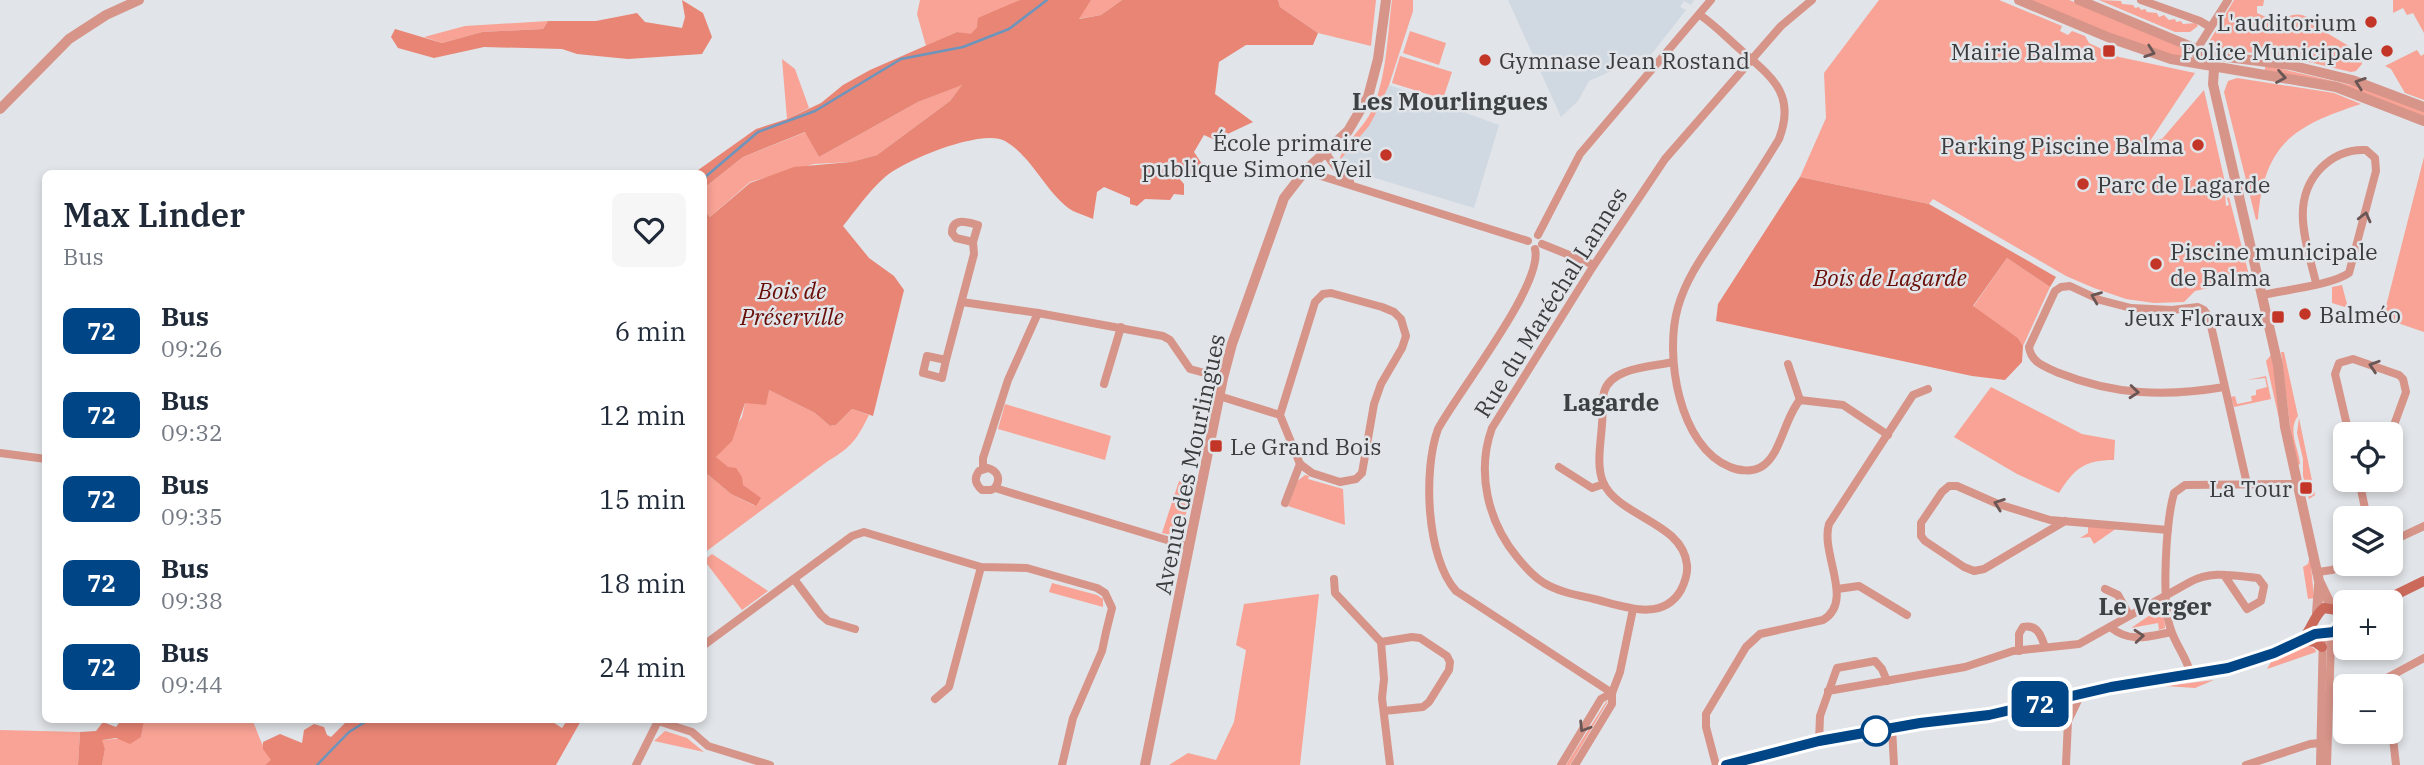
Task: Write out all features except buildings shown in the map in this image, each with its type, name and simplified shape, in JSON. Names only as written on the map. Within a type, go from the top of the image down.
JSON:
[{"type":"main road","points":[[2403,591],[2424,581]]},
{"type":"main road","points":[[2302,641],[2324,608],[2333,609]]},
{"type":"main road","points":[[2316,617],[2333,628]]},
{"type":"main road","points":[[1726,765],[1819,741],[1989,715],[2111,687],[2191,676],[2248,663],[2333,628]]},
{"type":"main road","points":[[2302,641],[2315,642],[2322,647]]},
{"type":"street","points":[[0,109],[69,40],[107,15],[139,0]]},
{"type":"street","name":"Avenue des Mourlingues","points":[[1145,765],[1219,396],[1232,344],[1279,209],[1292,186],[1305,171],[1326,154],[1355,122],[1371,88],[1386,0]]},
{"type":"street","points":[[1538,235],[1580,154],[1710,0]]},
{"type":"street","name":"Rue du Maréchal Lannes","points":[[1559,467],[1592,488],[1604,484],[1618,499],[1675,539],[1687,560],[1686,580],[1670,603],[1647,611],[1633,609],[1554,588],[1532,574],[1513,553],[1496,522],[1487,494],[1485,453],[1492,428],[1594,265],[1665,159],[1780,26],[1812,0]]},
{"type":"street","points":[[2019,0],[2110,38],[2171,59],[2201,64],[2215,61],[2290,65],[2352,80],[2424,107]]},
{"type":"street","points":[[2079,0],[2197,49],[2215,61],[2336,87],[2424,121]]},
{"type":"street","points":[[2141,0],[2197,19],[2210,27]]},
{"type":"street","points":[[2201,64],[2196,55],[2197,49],[2228,0]]},
{"type":"street","points":[[1700,15],[1773,78],[1785,106],[1783,128],[1774,148],[1685,285],[1676,317],[1673,362],[1685,415],[1693,435],[1706,452],[1720,463],[1736,470],[1761,467],[1773,456],[1791,411],[1800,400]]},
{"type":"street","points":[[2215,61],[2213,84],[2278,365],[2286,427],[2318,576],[2316,617]]},
{"type":"street","points":[[2263,295],[2343,277],[2352,268],[2376,171],[2375,158],[2366,150],[2346,152],[2325,164],[2316,173],[2304,195],[2302,224],[2316,283]]},
{"type":"street","points":[[1326,154],[1343,177],[1355,186]]},
{"type":"street","points":[[1305,171],[1528,241],[1531,247],[1539,247],[1594,265]]},
{"type":"street","points":[[1528,241],[1532,235],[1538,235]]},
{"type":"street","points":[[1538,235],[1542,240],[1533,271],[1516,306],[1501,334],[1438,429],[1432,444],[1429,471],[1432,528],[1447,577],[1456,591],[1612,693]]},
{"type":"street","points":[[946,360],[974,254],[973,242]]},
{"type":"street","points":[[2224,387],[2170,394],[2103,388],[2044,367],[2034,360],[2029,347],[2055,291],[2070,285],[2100,300],[2131,308],[2172,310],[2198,307],[2204,310],[2209,317],[2247,484]]},
{"type":"street","points":[[1323,294],[1340,294],[1372,304],[1394,312],[1401,319],[1406,336],[1381,384],[1374,404],[1362,472],[1356,479],[1340,482],[1312,473],[1300,464],[1280,415],[1315,302],[1323,294]]},
{"type":"street","points":[[961,302],[1163,336],[1170,340],[1190,369],[1223,378]]},
{"type":"street","points":[[983,468],[982,458],[1002,395],[1038,313]]},
{"type":"street","points":[[1104,383],[1121,327]]},
{"type":"street","points":[[2345,422],[2335,374],[2339,363],[2353,359],[2399,375],[2406,384],[2406,392],[2395,422]]},
{"type":"street","points":[[1604,484],[1600,463],[1604,398],[1608,385],[1613,378],[1625,372],[1673,362]]},
{"type":"street","points":[[1788,364],[1791,380],[1800,400]]},
{"type":"street","points":[[1716,765],[1706,727],[1706,714],[1746,647],[1760,634],[1823,620],[1830,616],[1838,601],[1826,540],[1829,524],[1913,396],[1928,389]]},
{"type":"street","points":[[1219,396],[1280,415]]},
{"type":"street","points":[[1800,400],[1843,405],[1888,435]]},
{"type":"street","points":[[0,453],[42,458]]},
{"type":"street","points":[[2234,484],[2240,461]]},
{"type":"street","points":[[1285,503],[1300,464]]},
{"type":"street","points":[[983,468],[997,473],[998,483],[995,488]]},
{"type":"street","points":[[983,468],[977,474],[976,483],[987,491],[995,488],[1190,547]]},
{"type":"street","points":[[2191,676],[2190,667],[2171,632],[2166,595],[2165,563],[2173,497],[2178,489],[2185,485],[2298,484]]},
{"type":"street","points":[[2065,521],[1984,569],[1974,571],[1924,541],[1920,532],[1922,523],[1942,492],[1953,486],[2012,509],[2065,521],[2168,530]]},
{"type":"street","points":[[2403,536],[2424,526]]},
{"type":"street","points":[[707,643],[852,536],[864,532],[981,567],[1037,570],[1097,588],[1108,596],[1112,608],[1102,650],[1078,703],[1062,765]]},
{"type":"street","points":[[935,699],[949,687],[981,567]]},
{"type":"street","points":[[2318,576],[2333,570]]},
{"type":"street","points":[[1828,691],[1965,667],[2019,650],[2079,644],[2209,574],[2224,575],[2258,578],[2264,586],[2261,601],[2247,609],[2224,575]]},
{"type":"street","points":[[2318,576],[2333,603]]},
{"type":"street","points":[[794,579],[828,621],[855,629]]},
{"type":"street","points":[[1334,579],[1335,593],[1381,642],[1390,765]]},
{"type":"street","points":[[2167,581],[2181,584],[2190,582]]},
{"type":"street","points":[[1837,589],[1859,586],[1907,615]]},
{"type":"street","points":[[2105,589],[2118,596],[2129,615]]},
{"type":"street","points":[[1575,765],[1612,704],[1612,693],[1620,672],[1633,609]]},
{"type":"street","points":[[2019,650],[2019,634],[2023,627],[2029,626],[2035,627],[2045,648]]},
{"type":"street","points":[[2110,627],[2120,635],[2130,638],[2171,632]]},
{"type":"street","points":[[2320,765],[2322,647],[2333,628]]},
{"type":"street","points":[[2327,765],[2333,628]]},
{"type":"street","points":[[1381,642],[1420,638],[1447,656],[1450,662],[1449,670],[1423,707],[1384,711]]},
{"type":"street","points":[[2400,674],[2424,658]]},
{"type":"street","points":[[1819,741],[1818,724],[1837,668],[1875,661],[1887,681]]},
{"type":"street","points":[[1561,765],[1601,699],[1612,693]]},
{"type":"street","points":[[2068,721],[2081,694]]},
{"type":"street","points":[[2329,694],[2333,697]]},
{"type":"street","points":[[2064,699],[2068,721],[2066,765]]},
{"type":"street","points":[[636,765],[657,723]]},
{"type":"street","points":[[666,723],[692,732],[708,747],[770,765]]},
{"type":"street","points":[[1892,728],[1894,765]]},
{"type":"street","points":[[2246,765],[2310,744],[2320,744]]},
{"type":"street","points":[[2394,744],[2396,765]]},
{"type":"shaded area","points":[[920,0],[1020,0],[977,27],[971,35],[957,32],[926,46],[917,14]]},
{"type":"shaded area","points":[[1091,0],[1122,0],[1101,15],[1077,19]]},
{"type":"shaded area","points":[[1278,0],[1376,0],[1371,46],[1318,33],[1280,7]]},
{"type":"shaded area","points":[[1392,0],[1413,0],[1413,11],[1389,85],[1369,126],[1340,160],[1376,101],[1386,58]]},
{"type":"shaded area","points":[[1508,0],[1694,0],[1691,5],[1684,1],[1680,7],[1686,10],[1643,65],[1631,71],[1627,64],[1589,81],[1578,101],[1561,117]]},
{"type":"shaded area","points":[[1879,0],[1999,0],[2062,26],[2060,31],[2068,35],[2072,31],[2085,36],[2089,43],[2119,57],[2195,73],[2150,141],[2162,139],[2204,90],[2224,178],[2226,206],[2229,205],[2229,197],[2250,279],[2195,291],[2184,302],[2154,303],[2126,299],[2066,276],[1933,199],[1929,204],[1800,177],[1826,118],[1824,73]]},
{"type":"shaded area","points":[[2028,0],[2069,0],[2170,41],[2187,52],[2186,58],[2156,52]]},
{"type":"shaded area","points":[[2099,0],[2121,1],[2122,4],[2157,13],[2159,17],[2164,15],[2169,20],[2175,19],[2183,24],[2196,23],[2198,26],[2190,32],[2175,32]]},
{"type":"shaded area","points":[[2234,0],[2264,0],[2263,6],[2257,6],[2257,13],[2277,22],[2294,15],[2311,19],[2310,23],[2359,52],[2362,64],[2356,71],[2351,72],[2292,58],[2215,48],[2210,40]]},
{"type":"shaded area","points":[[2393,0],[2424,0],[2424,33],[2413,13],[2407,15],[2403,8],[2393,13]]},
{"type":"shaded area","points":[[548,21],[543,29],[482,32],[442,43],[424,37],[465,26]]},
{"type":"shaded area","points":[[1410,31],[1446,43],[1439,65],[1403,53]]},
{"type":"shaded area","points":[[2417,50],[2421,56],[2424,54],[2424,100],[2405,93],[2391,69],[2385,66]]},
{"type":"shaded area","points":[[1400,56],[1452,72],[1443,99],[1392,83]]},
{"type":"shaded area","points":[[782,59],[795,69],[809,108],[787,119]]},
{"type":"shaded area","points":[[2265,65],[2363,88],[2424,112],[2424,117],[2343,86],[2265,70]]},
{"type":"shaded area","points":[[2237,78],[2334,93],[2361,104],[2317,121],[2286,142],[2275,155],[2267,172],[2256,220],[2224,92],[2228,81]]},
{"type":"shaded area","points":[[963,84],[950,101],[877,155],[851,162],[814,164],[750,182],[710,217],[707,214],[707,186],[743,157],[806,132],[819,157],[918,102]]},
{"type":"shaded area","points":[[1389,85],[1455,108],[1457,103],[1468,107],[1466,113],[1499,125],[1474,208],[1362,174],[1342,165],[1340,160],[1369,126]]},
{"type":"shaded area","points":[[2424,157],[2424,332],[2383,318]]},
{"type":"shaded area","points":[[2007,258],[2050,287],[2023,346],[2018,338],[1973,307]]},
{"type":"shaded area","points":[[2342,285],[2348,308],[2332,303],[2332,287]]},
{"type":"shaded area","points":[[2281,352],[2284,352],[2298,416],[2294,427],[2294,440],[2300,464],[2298,465],[2291,434]]},
{"type":"shaded area","points":[[2271,355],[2277,382],[2282,432],[2266,361]]},
{"type":"shaded area","points":[[2266,376],[2271,399],[2234,407],[2231,397],[2235,396],[2237,404],[2252,401],[2251,396],[2256,395],[2256,390],[2267,387],[2265,378],[2247,380]]},
{"type":"shaded area","points":[[1991,387],[2082,434],[2115,440],[2114,460],[2081,467],[2059,493],[2017,474],[1954,437]]},
{"type":"shaded area","points":[[769,390],[815,413],[830,426],[836,425],[852,409],[869,415],[848,447],[707,551],[707,474],[731,494],[755,506],[743,485],[716,457],[742,417],[745,403]]},
{"type":"shaded area","points":[[1005,404],[1111,436],[1105,460],[998,429]]},
{"type":"shaded area","points":[[2299,418],[2315,495],[2309,499],[2297,433]]},
{"type":"shaded area","points":[[1305,475],[1309,476],[1308,479],[1343,489],[1345,525],[1288,506],[1296,482]]},
{"type":"shaded area","points":[[1179,481],[1194,486],[1182,527],[1171,535],[1162,533]]},
{"type":"shaded area","points":[[2088,526],[2117,528],[2094,544],[2090,537],[2080,538],[2088,533]]},
{"type":"shaded area","points":[[712,554],[768,591],[742,610],[707,564],[707,558]]},
{"type":"shaded area","points":[[2310,556],[2314,598],[2308,599],[2303,567],[2308,564]]},
{"type":"shaded area","points":[[1052,583],[1097,595],[1103,599],[1103,607],[1049,592]]},
{"type":"shaded area","points":[[1319,594],[1300,765],[1169,765],[1188,753],[1216,760],[1234,722],[1246,650],[1236,645],[1244,604]]},
{"type":"shaded area","points":[[2153,613],[2154,618],[2164,616],[2165,628],[2159,630],[2158,623],[2131,628]]},
{"type":"shaded area","points":[[2308,645],[2316,652],[2267,669],[2271,662]]},
{"type":"shaded area","points":[[2214,680],[2195,688],[2165,686]]},
{"type":"shaded area","points":[[1608,701],[1570,765],[1566,765],[1606,702]]},
{"type":"shaded area","points":[[143,723],[254,723],[272,760],[265,765],[102,765],[105,749],[101,740],[141,737]]},
{"type":"shaded area","points":[[0,730],[80,732],[78,765],[0,765]]},
{"type":"shaded area","points":[[665,731],[687,738],[704,752],[654,741]]},
{"type":"green space","points":[[682,0],[703,13],[712,37],[702,54],[628,59],[577,54],[562,49],[484,47],[434,58],[398,48],[391,37],[395,29],[442,43],[482,32],[543,29],[548,21],[596,21],[637,13],[645,22],[682,28],[685,17]]},
{"type":"green space","name":"Bois de Préserville","points":[[1020,0],[1091,0],[1079,19],[1101,15],[1122,0],[1278,0],[1280,7],[1318,33],[1313,45],[1246,45],[1219,62],[1215,94],[1253,122],[1215,140],[1204,135],[1194,152],[1202,164],[1190,175],[1177,170],[1177,176],[1184,184],[1184,195],[1174,194],[1170,200],[1145,199],[1137,206],[1130,204],[1130,198],[1104,187],[1097,192],[1093,219],[1064,204],[1015,148],[994,138],[962,142],[944,148],[909,162],[885,177],[843,226],[869,258],[894,276],[904,290],[873,416],[852,409],[836,425],[830,426],[815,413],[769,390],[766,405],[745,403],[732,441],[716,457],[728,467],[736,468],[742,477],[743,485],[761,498],[756,506],[731,494],[707,474],[707,214],[710,217],[750,183],[794,167],[851,162],[877,155],[950,101],[962,85],[918,102],[819,157],[805,132],[743,157],[707,186],[707,170],[698,170],[756,129],[787,119],[821,103],[843,85],[870,70],[957,32],[971,34],[977,27],[978,18]]},
{"type":"green space","name":"Bois de Lagarde","points":[[1800,177],[1929,204],[2056,277],[2050,287],[2007,258],[1973,306],[2018,338],[2023,346],[2022,362],[2005,380],[1972,376],[1716,321],[1718,304]]},
{"type":"green space","points":[[102,723],[116,727],[119,723],[144,723],[141,737],[130,744],[116,738],[102,740],[105,749],[102,765],[78,765],[80,732],[96,731]]},
{"type":"green space","points":[[345,723],[554,723],[562,728],[565,723],[580,723],[556,765],[265,765],[271,760],[263,749],[263,742],[280,734],[302,743],[304,730],[314,724],[324,727],[327,735],[331,737]]},
{"type":"waterway","points":[[707,175],[758,132],[815,111],[901,59],[963,47],[1009,29],[1047,0]]},
{"type":"waterway","points":[[317,765],[349,732],[364,723]]},
{"type":"bus line","name":"72","points":[[1726,765],[1819,741],[1920,723],[1989,715],[2111,687],[2228,668],[2274,653],[2315,634],[2333,632]]},
{"type":"place","name":"L'auditorium","points":[[2371,22]]},
{"type":"place","name":"Mairie Balma","points":[[2109,51]]},
{"type":"place","name":"Police Municipale","points":[[2387,51]]},
{"type":"place","name":"Gymnase Jean Rostand","points":[[1485,60]]},
{"type":"place","name":"Parking Piscine Balma","points":[[2198,145]]},
{"type":"place","name":"École primaire publique Simone Veil","points":[[1386,155]]},
{"type":"place","name":"Parc de Lagarde","points":[[2083,184]]},
{"type":"place","name":"Piscine municipale de Balma","points":[[2156,264]]},
{"type":"place","name":"Balméo","points":[[2305,314]]},
{"type":"place","name":"Jeux Floraux","points":[[2278,317]]},
{"type":"place","name":"Le Grand Bois","points":[[1216,446]]},
{"type":"place","name":"La Tour","points":[[2306,488]]},
{"type":"district","name":"Les Mourlingues","points":[[1450,101]]},
{"type":"district","name":"Lagarde","points":[[1611,402]]},
{"type":"district","name":"Le Verger","points":[[2155,606]]}]
